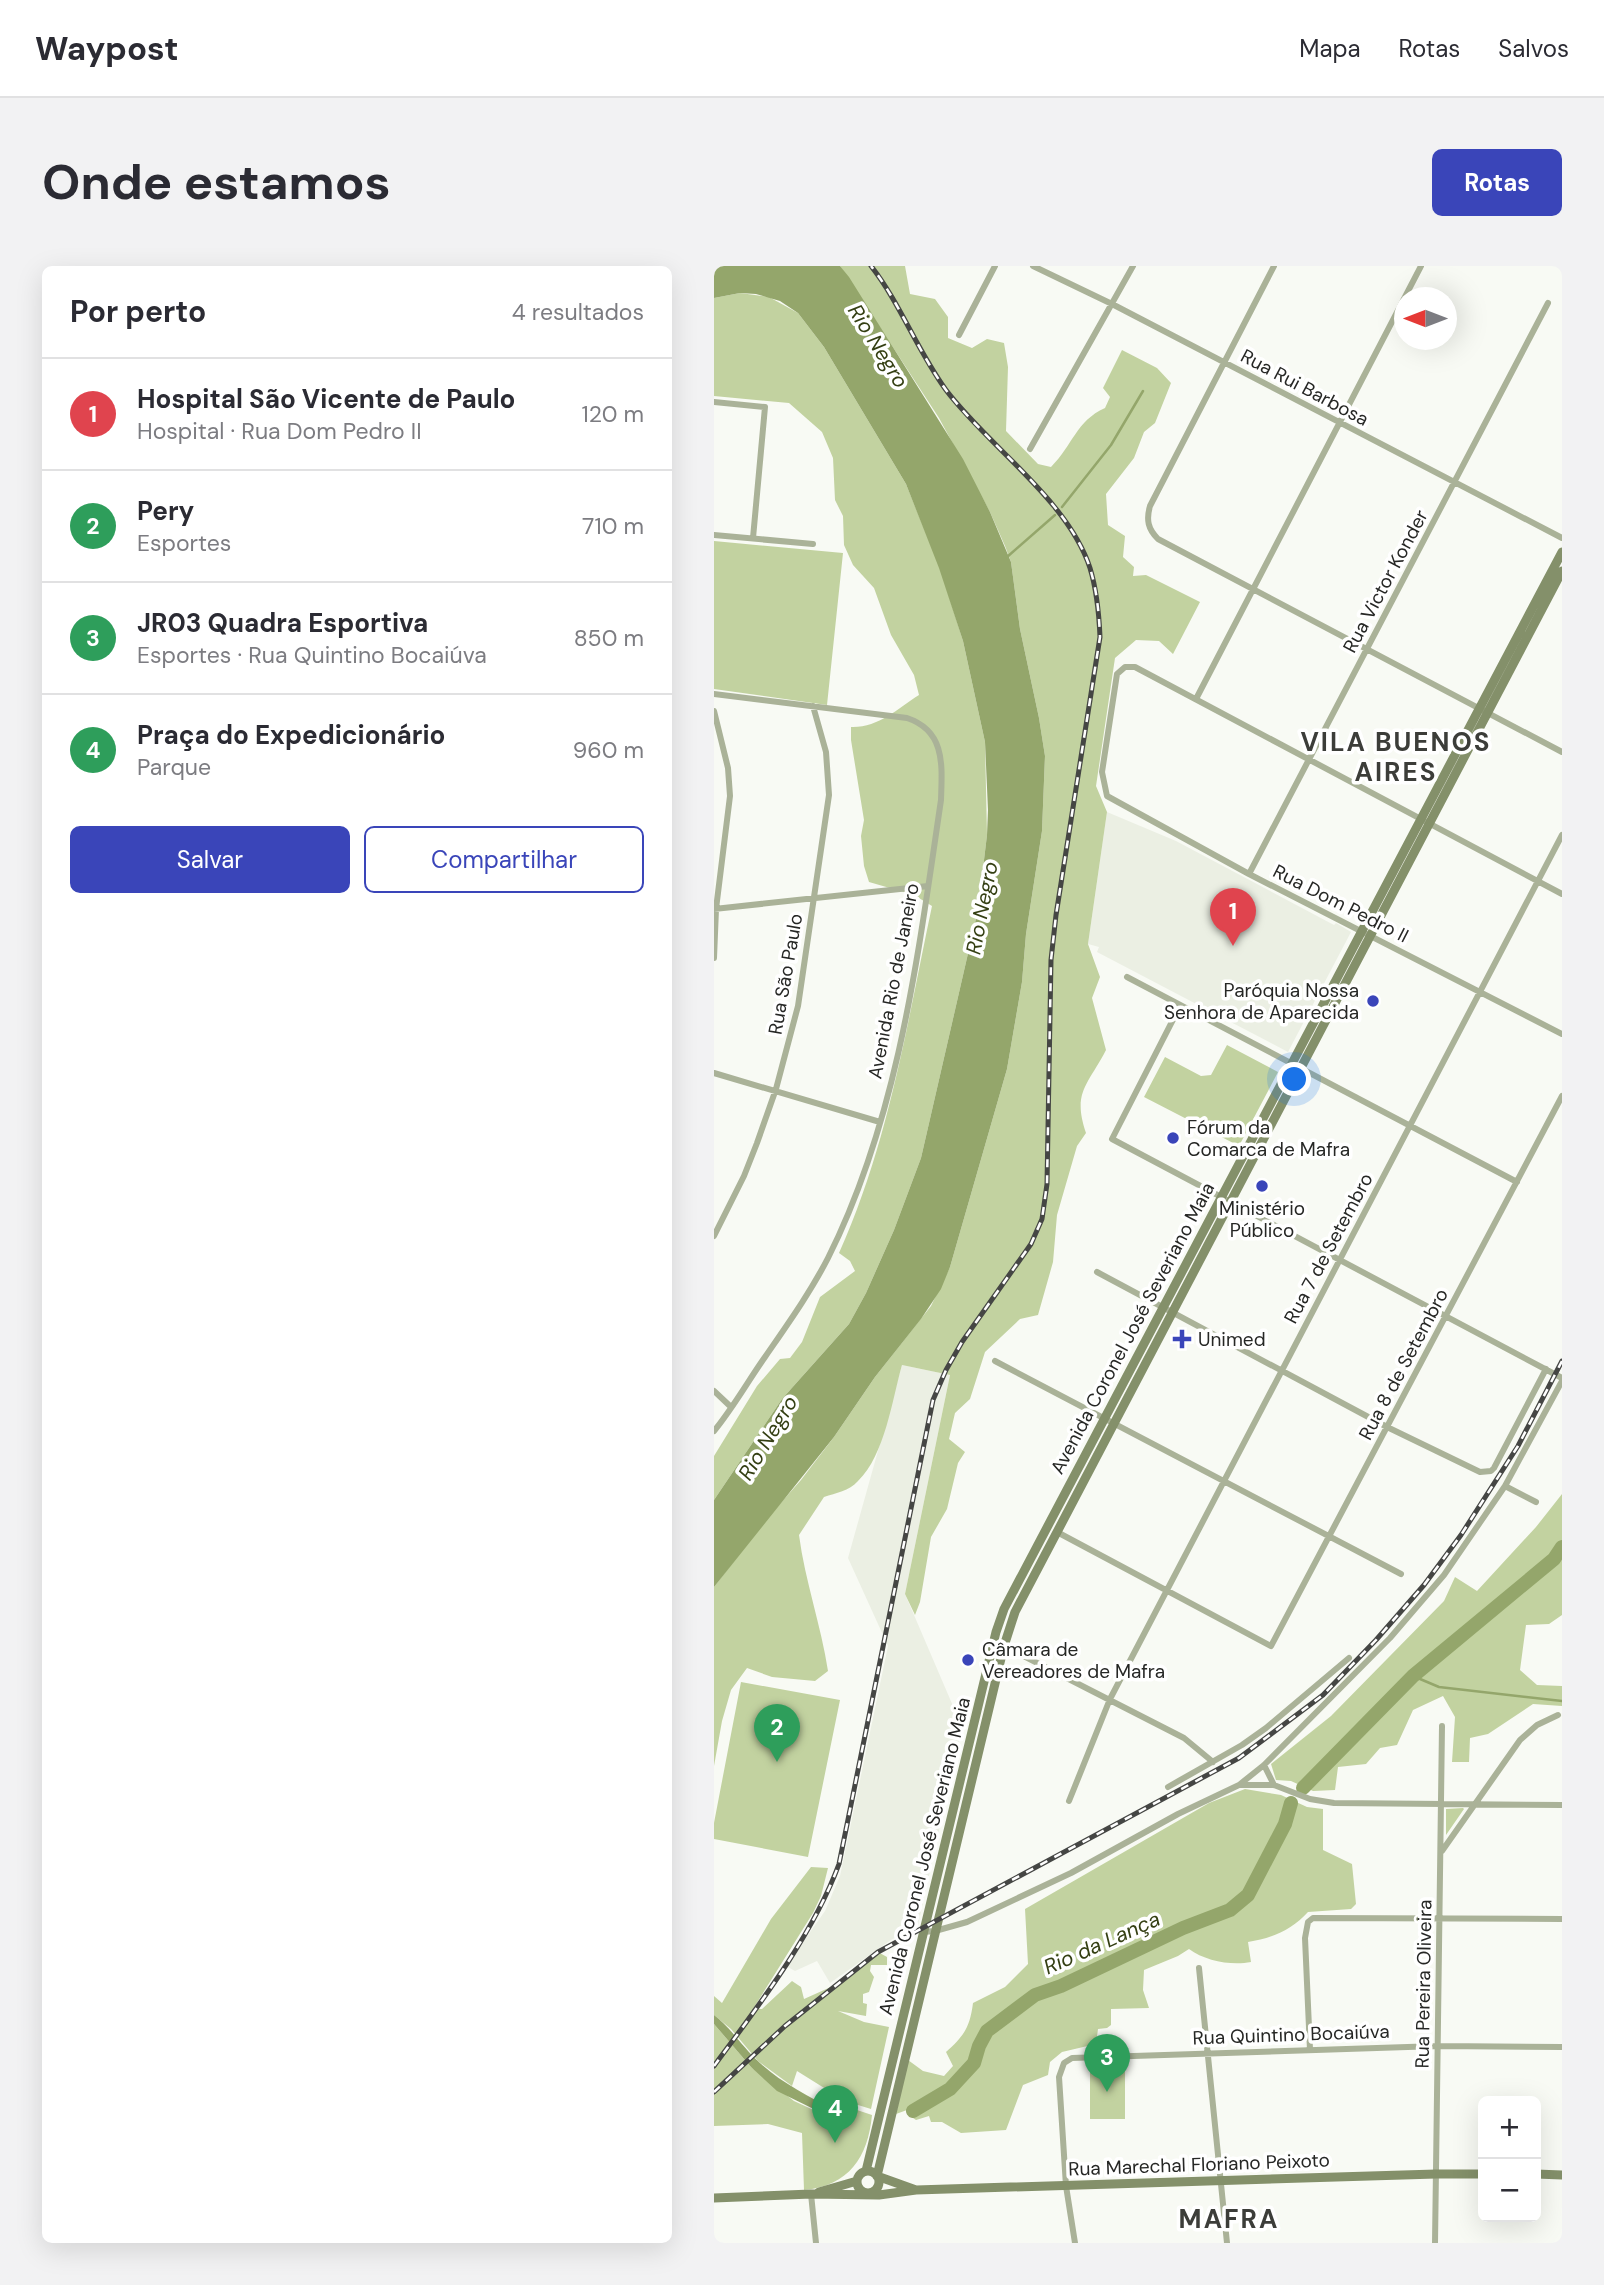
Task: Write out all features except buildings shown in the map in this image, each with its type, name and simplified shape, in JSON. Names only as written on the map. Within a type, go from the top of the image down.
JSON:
[{"type":"main road","name":"Avenida Coronel José Severiano Maia","points":[[866,2171],[1000,1620],[1009,1598],[1163,1307],[1226,1199],[1296,1067],[1483,710],[1562,552]]},
{"type":"main road","name":"Avenida Coronel José Severiano Maia","points":[[1483,710],[1562,571]]},
{"type":"main road","name":"Avenida Coronel José Severiano Maia","points":[[877,2194],[877,2176],[935,1931],[1004,1646],[1015,1612],[1173,1312],[1226,1199]]},
{"type":"main road","points":[[841,2186],[869,2158]]},
{"type":"main road","name":"Rua Marechal Floriano Peixoto","points":[[866,2171],[916,2190]]},
{"type":"main road","points":[[861,2192],[857,2181],[860,2174],[866,2171]]},
{"type":"main road","name":"Rua Marechal Floriano Peixoto","points":[[849,2194],[1221,2180],[1478,2174]]},
{"type":"main road","points":[[1541,2174],[1562,2175]]},
{"type":"main road","points":[[889,2180],[897,2193]]},
{"type":"main road","name":"Rua Marechal Floriano Peixoto","points":[[810,2194],[857,2181]]},
{"type":"main road","name":"Rua Marechal Floriano Peixoto","points":[[714,2198],[877,2194]]},
{"type":"street","points":[[959,335],[995,266]]},
{"type":"street","name":"Rua Rui Barbosa","points":[[1033,266],[1112,304],[1562,538]]},
{"type":"street","points":[[1030,449],[1133,266]]},
{"type":"street","points":[[1274,266],[1150,506],[1148,525],[1152,533],[1158,539],[1562,752]]},
{"type":"street","points":[[1421,266],[1195,699],[1562,894]]},
{"type":"street","name":"Rua Victor Konder","points":[[1250,874],[1548,303]]},
{"type":"street","points":[[714,402],[765,407],[753,538]]},
{"type":"street","points":[[714,535],[813,544]]},
{"type":"street","name":"Rua Dom Pedro II","points":[[1195,699],[1135,667],[1125,667],[1117,674],[1102,772],[1107,796],[1250,874],[1562,1034]]},
{"type":"street","points":[[714,694],[813,706]]},
{"type":"street","name":"Avenida Rio de Janeiro","points":[[714,1432],[806,1296],[828,1257],[854,1198],[880,1122],[907,1013],[941,800],[940,756],[936,739],[920,722],[813,706]]},
{"type":"street","name":"Rua São Paulo","points":[[714,1236],[744,1176],[776,1089],[796,1016],[829,807],[827,752],[813,706]]},
{"type":"street","points":[[714,711],[728,768],[730,796],[715,909],[714,958]]},
{"type":"street","name":"Rua 7 de Setembro","points":[[1069,1801],[1110,1699],[1562,835]]},
{"type":"street","points":[[715,909],[928,886]]},
{"type":"street","points":[[1127,977],[1517,1182]]},
{"type":"street","points":[[923,1932],[967,1922],[1071,1873],[1145,1832],[1239,1786],[1264,1765],[1357,1673],[1424,1599],[1466,1546],[1505,1486],[1562,1379],[1112,1139],[1180,1006]]},
{"type":"street","points":[[714,1073],[776,1089],[880,1122]]},
{"type":"street","name":"Rua 8 de Setembro","points":[[1166,1591],[1271,1646],[1562,1096]]},
{"type":"street","points":[[1097,1272],[1387,1427],[1474,1470],[1486,1472],[1494,1468],[1546,1369]]},
{"type":"street","points":[[995,1361],[1401,1574]]},
{"type":"street","points":[[714,1391],[731,1407]]},
{"type":"street","points":[[1505,1486],[1536,1502]]},
{"type":"street","points":[[1057,1532],[1166,1591]]},
{"type":"street","points":[[1004,1646],[1184,1738],[1213,1762]]},
{"type":"street","points":[[1168,1787],[1266,1728],[1349,1658]]},
{"type":"street","points":[[1440,1853],[1521,1740],[1537,1725],[1558,1715]]},
{"type":"street","name":"Rua Pereira Oliveira","points":[[1435,2243],[1442,1726]]},
{"type":"street","points":[[1264,1765],[1274,1786]]},
{"type":"street","points":[[1239,1786],[1274,1786],[1302,1797],[1334,1803],[1562,1805]]},
{"type":"street","points":[[1310,2050],[1305,1938],[1308,1923],[1319,1917],[1562,1919]]},
{"type":"street","points":[[1199,1968],[1227,2243]]},
{"type":"street","name":"Rua Quintino Bocaiúva","points":[[1066,2186],[1059,2077],[1063,2063],[1072,2058],[1438,2046],[1562,2047]]},
{"type":"street","points":[[1066,2186],[1075,2243]]},
{"type":"street","points":[[810,2194],[816,2243]]},
{"type":"shaded area","points":[[840,266],[905,266],[910,294],[935,299],[948,317],[948,338],[972,348],[987,339],[1004,343],[1008,367],[1006,431],[1038,464],[1051,467],[1087,420],[1105,408],[1110,397],[1103,388],[1122,350],[1157,368],[1171,383],[1155,423],[1144,432],[1134,458],[1106,494],[1108,525],[1125,536],[1123,557],[1134,567],[1133,576],[1146,575],[1200,602],[1173,654],[1159,641],[1136,640],[1115,658],[1096,786],[1107,812],[1088,944],[1100,977],[1092,998],[1106,1050],[1081,1098],[1086,1133],[1077,1146],[1057,1215],[1053,1262],[1038,1315],[1020,1319],[985,1352],[970,1399],[955,1413],[949,1439],[965,1452],[958,1463],[947,1509],[931,1537],[920,1602],[915,1615],[905,1594],[950,1375],[902,1365],[875,1457],[851,1487],[824,1497],[799,1535],[828,1671],[815,1681],[772,1677],[747,1668],[731,1690],[714,1766],[714,1587],[763,1523],[801,1480],[875,1377],[931,1306],[950,1267],[1007,1069],[1022,982],[1026,934],[1042,831],[1045,756],[1020,629],[1011,562],[990,512],[939,418]]},
{"type":"shaded area","points":[[740,293],[769,297],[798,313],[824,347],[906,484],[940,568],[963,641],[985,742],[987,835],[978,910],[921,1158],[894,1230],[849,1324],[782,1399],[714,1500],[714,1456],[757,1386],[780,1359],[790,1358],[802,1342],[820,1297],[855,1271],[850,1261],[839,1253],[871,1169],[884,1126],[932,906],[914,895],[869,882],[864,866],[861,836],[864,820],[851,727],[879,721],[919,695],[914,675],[891,635],[874,588],[853,565],[844,545],[843,516],[835,500],[833,458],[822,432],[789,403],[714,396],[714,298]]},
{"type":"shaded area","points":[[714,541],[843,553],[827,705],[714,689]]},
{"type":"shaded area","points":[[1107,812],[1176,841],[1351,932],[1288,1052],[1097,952],[1099,947],[1088,944]]},
{"type":"shaded area","points":[[1227,1045],[1278,1072],[1239,1146],[1144,1097],[1165,1057],[1201,1076],[1211,1075]]},
{"type":"shaded area","points":[[902,1365],[950,1375],[905,1594],[962,1727],[918,1925],[891,1940],[830,1983],[817,1961],[795,1971],[786,1966],[825,1911],[840,1876],[888,1646],[848,1558]]},
{"type":"shaded area","points":[[1562,1494],[1562,1615],[1549,1624],[1526,1625],[1520,1670],[1537,1685],[1562,1686],[1562,1706],[1533,1704],[1488,1734],[1470,1738],[1469,1762],[1452,1762],[1455,1717],[1443,1696],[1413,1710],[1397,1745],[1380,1748],[1366,1764],[1338,1767],[1335,1790],[1313,1791],[1291,1781],[1276,1780],[1271,1764],[1331,1716],[1444,1601],[1455,1577],[1477,1591],[1536,1527]]},
{"type":"shaded area","points":[[741,1682],[840,1700],[808,1857],[714,1839],[714,1823]]},
{"type":"shaded area","points":[[1245,1789],[1281,1795],[1307,1807],[1323,1809],[1323,1850],[1352,1864],[1356,1904],[1351,1909],[1308,1912],[1281,1932],[1248,1942],[1251,1962],[1219,1961],[1203,1957],[1189,1949],[1144,1970],[1143,1990],[1149,2008],[1111,2009],[1111,2025],[1098,2029],[1096,2044],[1062,2052],[1050,2062],[1048,2075],[1023,2085],[1006,2130],[961,2133],[942,2122],[931,2122],[929,2116],[916,2120],[913,2118],[913,2112],[907,2110],[896,2114],[908,2060],[923,2071],[944,2076],[953,2066],[946,2052],[965,2030],[973,2003],[1005,1987],[1028,1964],[1025,1909],[1209,1803]]},
{"type":"shaded area","points":[[1446,1809],[1464,1809],[1446,1835]]},
{"type":"shaded area","points":[[811,1867],[828,1868],[821,1896],[753,2009],[762,2009],[792,1981],[801,1987],[804,1999],[833,1986],[878,1952],[887,1957],[887,1965],[871,1965],[870,1971],[874,1977],[869,1992],[863,1994],[863,2003],[867,2004],[866,2016],[838,2011],[864,2022],[889,2027],[871,2109],[845,2101],[797,2071],[792,2086],[758,2061],[731,2029],[714,2015],[714,1996],[722,2003],[771,1919]]},
{"type":"shaded area","points":[[714,2024],[751,2067],[794,2101],[831,2118],[839,2104],[872,2115],[861,2156],[844,2176],[820,2187],[804,2190],[802,2133],[768,2124],[714,2126]]},
{"type":"shaded area","points":[[1090,2065],[1125,2065],[1125,2119],[1090,2119]]},
{"type":"water","name":"Rio Negro","points":[[714,266],[840,266],[849,277],[963,459],[1011,562],[1020,629],[1045,756],[1042,831],[1026,934],[1022,982],[1007,1069],[950,1267],[941,1289],[921,1319],[875,1377],[834,1437],[714,1587],[714,1500],[782,1399],[849,1324],[894,1230],[921,1158],[978,910],[988,810],[985,742],[963,641],[939,568],[906,484],[824,347],[798,313],[780,301],[756,294],[740,293],[714,298]]},
{"type":"water","points":[[714,2015],[768,2070],[835,2111],[832,2118],[777,2091],[751,2067],[714,2024]]},
{"type":"waterway","points":[[1062,507],[1111,445],[1143,391]]},
{"type":"waterway","points":[[1007,557],[1055,515]]},
{"type":"waterway","name":"Rio da Lança","points":[[1303,1788],[1413,1676],[1554,1559],[1562,1547]]},
{"type":"waterway","points":[[1413,1676],[1439,1687],[1562,1701]]},
{"type":"waterway","name":"Rio da Lança","points":[[913,2111],[950,2089],[974,2063],[987,2031],[1035,1995],[1061,1986],[1183,1928],[1230,1910],[1248,1895],[1285,1824],[1291,1803]]},
{"type":"railway","points":[[714,2066],[800,1943],[839,1864],[933,1400],[962,1342],[1031,1244],[1042,1219],[1047,1184],[1051,960],[1100,637],[1094,585],[1079,543],[1046,497],[946,390],[891,295],[871,266]]},
{"type":"railway","points":[[714,2092],[785,2026],[878,1952],[1239,1758],[1323,1695],[1424,1585],[1461,1535],[1518,1446],[1562,1361]]},
{"type":"place","name":"Hospital São Vicente de Paulo","points":[[1233,946]]},
{"type":"place","name":"Paróquia Nossa Senhora de Aparecida","points":[[1373,1001]]},
{"type":"place","name":"Fórum da Comarca de Mafra","points":[[1173,1138]]},
{"type":"place","name":"Ministério Público","points":[[1262,1186]]},
{"type":"place","name":"Unimed","points":[[1182,1339]]},
{"type":"place","name":"Câmara de Vereadores de Mafra","points":[[968,1660]]},
{"type":"place","name":"Pery","points":[[777,1762]]},
{"type":"place","name":"JR03 Quadra Esportiva","points":[[1107,2092]]},
{"type":"place","name":"Praça do Expedicionário","points":[[835,2143]]},
{"type":"district","name":"VILA BUENOS AIRES","points":[[1396,757]]},
{"type":"district","name":"MAFRA","points":[[1229,2219]]}]
